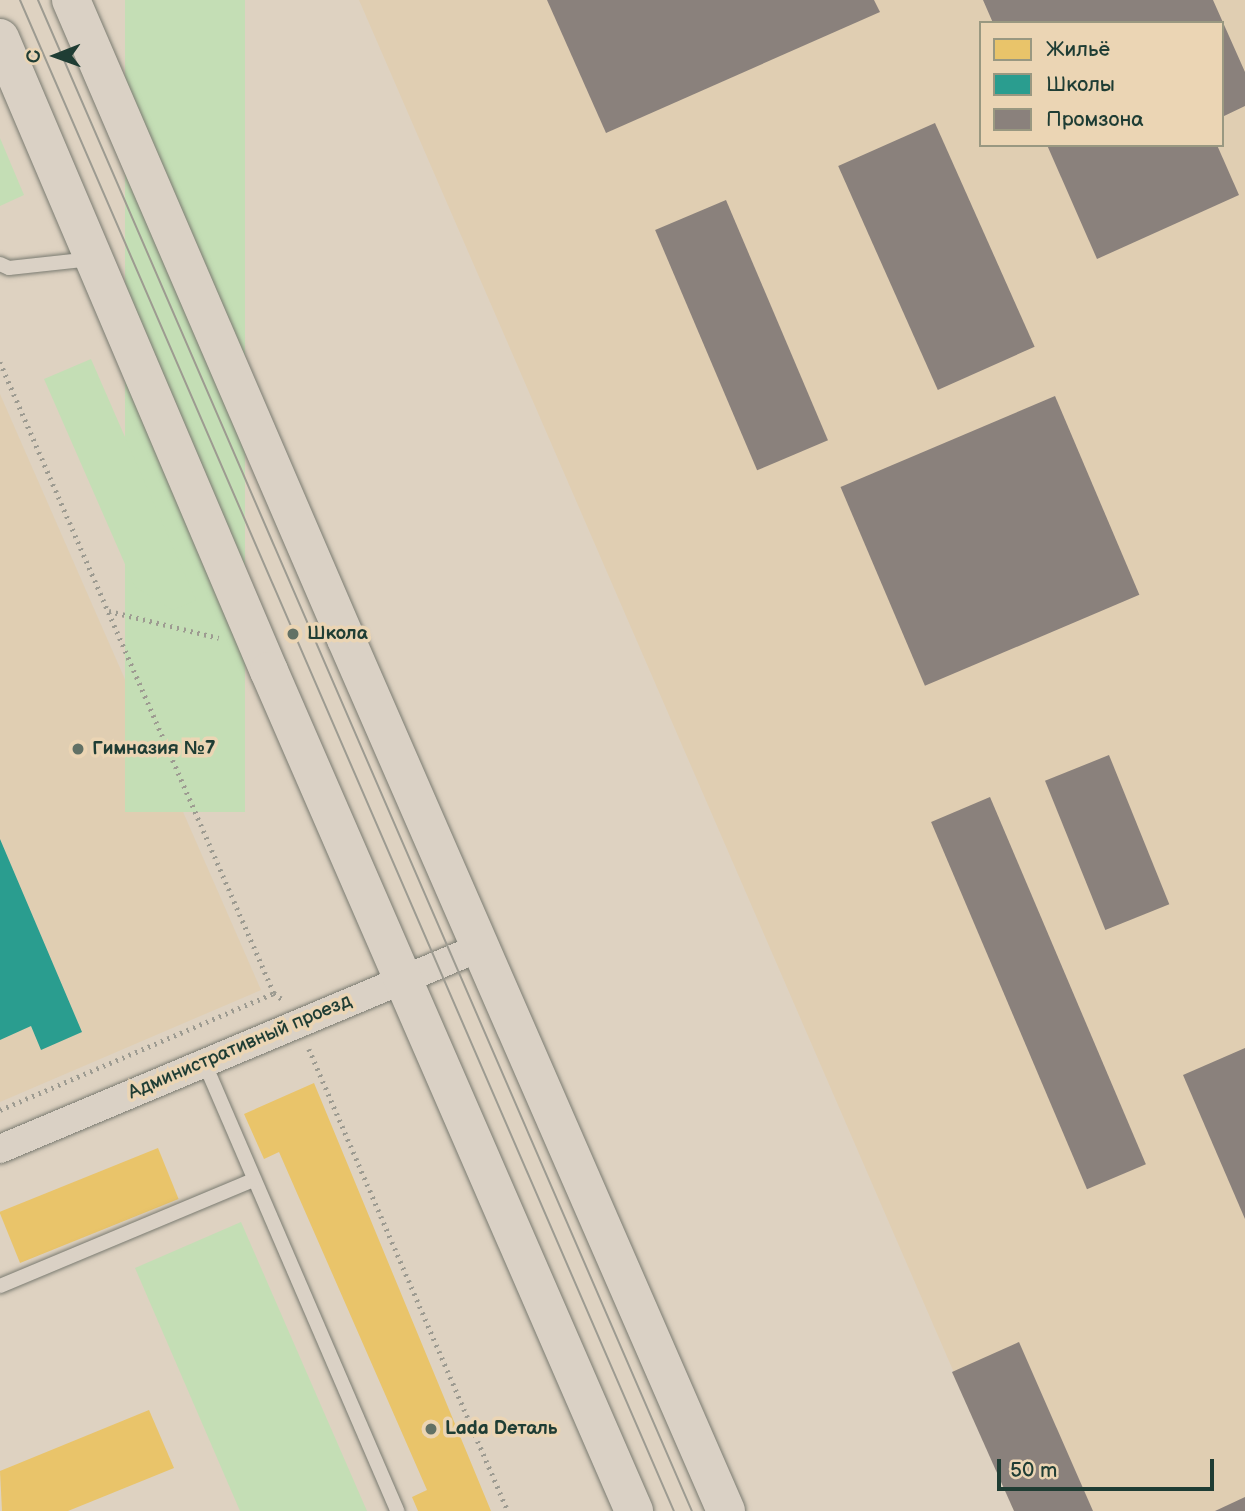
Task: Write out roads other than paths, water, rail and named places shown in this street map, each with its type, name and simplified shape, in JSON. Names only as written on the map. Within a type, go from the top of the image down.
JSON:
[{"type":"highway","points":[[71,0],[726,1511]]},
{"type":"highway","points":[[0,38],[634,1511]]},
{"type":"street","name":"Административный проезд","points":[[0,1149],[481,947]]},
{"type":"lane","points":[[0,264],[9,268],[94,259]]},
{"type":"lane","points":[[204,1062],[397,1511]]},
{"type":"lane","points":[[0,1286],[253,1180]]},
{"type":"tram line","points":[[20,0],[674,1511]]},
{"type":"tram line","points":[[38,0],[692,1511]]},
{"type":"place","name":"Школа","points":[[293,634]]},
{"type":"place","name":"Гимназия №7","points":[[78,749]]},
{"type":"place","name":"Lada Dеталь","points":[[431,1429]]}]
